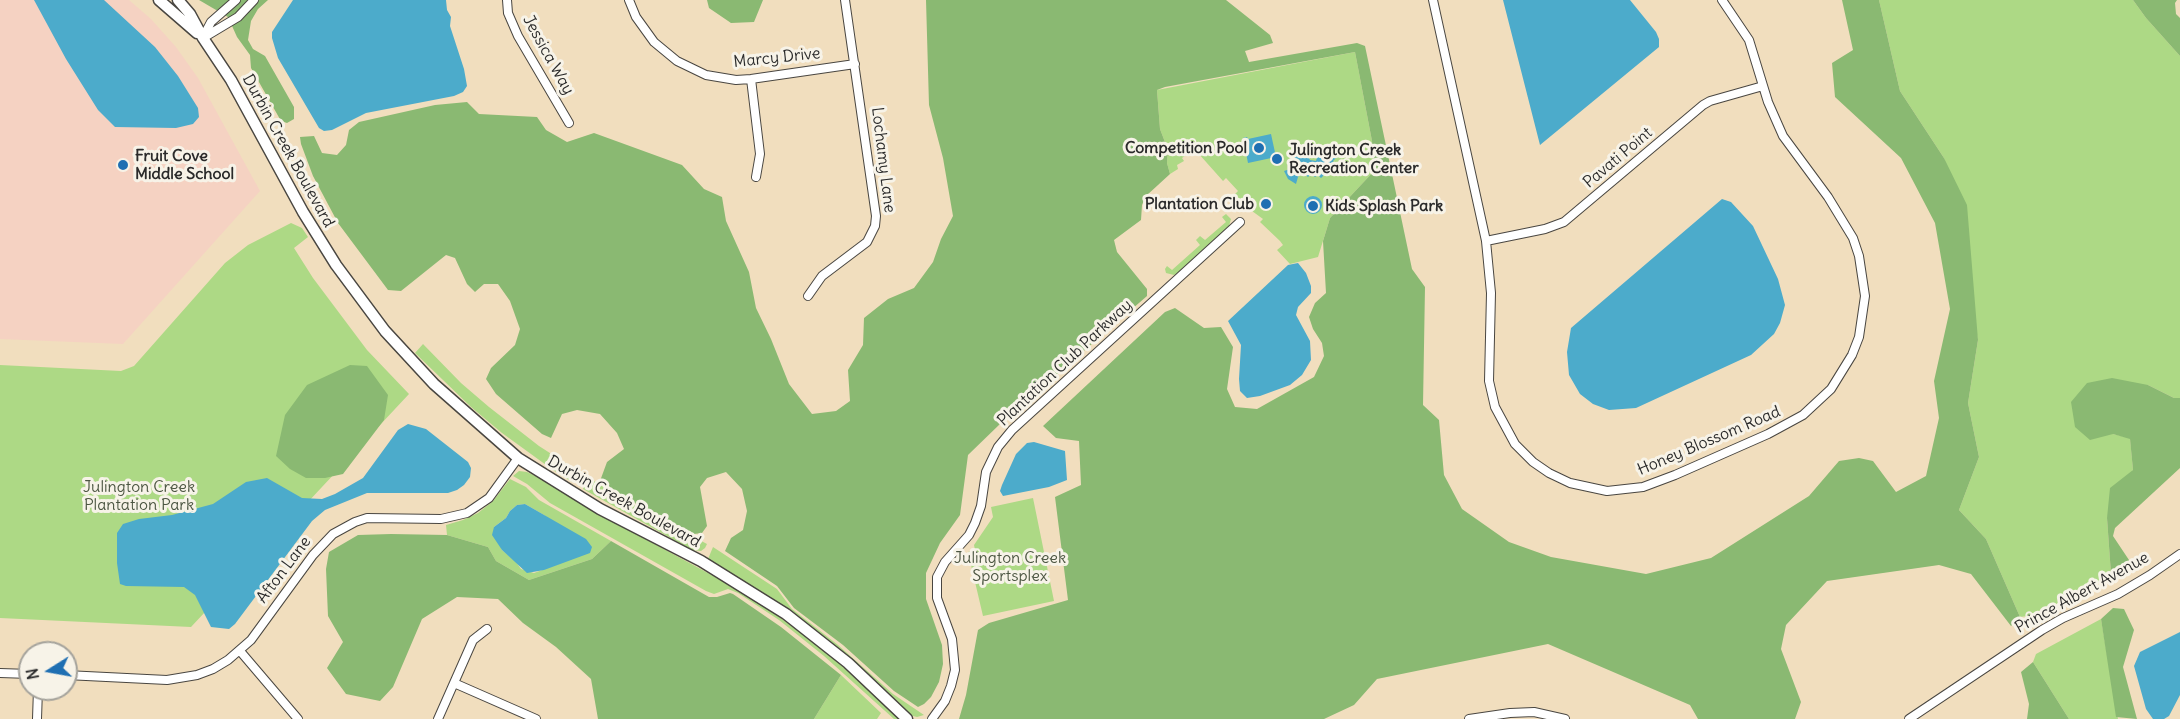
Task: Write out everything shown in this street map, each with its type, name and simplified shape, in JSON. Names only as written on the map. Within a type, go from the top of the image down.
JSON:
[{"type":"street","name":"Durbin Creek Boulevard","points":[[159,0],[203,38]]},
{"type":"street","name":"Durbin Creek Boulevard","points":[[178,0],[190,14],[231,80],[303,212],[358,298],[434,384],[518,458],[600,509],[701,561],[760,596],[839,656],[907,719]]},
{"type":"street","points":[[203,38],[211,22],[236,0]]},
{"type":"street","points":[[203,38],[238,17],[254,0]]},
{"type":"street","name":"Jessica Way","points":[[507,0],[508,13],[518,36],[569,123]]},
{"type":"street","name":"Marcy Drive","points":[[629,0],[644,30],[654,42],[676,61],[706,75],[736,80],[751,79],[855,64]]},
{"type":"street","name":"Lochamy Lane","points":[[808,296],[822,276],[867,242],[876,226],[845,0]]},
{"type":"street","name":"Honey Blossom Road","points":[[1433,0],[1486,241],[1491,293],[1488,370],[1490,391],[1502,424],[1515,444],[1533,462],[1570,483],[1607,491],[1643,487],[1787,425],[1816,404],[1831,389],[1852,355],[1858,337],[1865,296],[1859,256],[1853,238],[1828,197],[1783,136],[1774,120],[1749,40],[1722,0]]},
{"type":"street","points":[[751,79],[760,154],[756,177]]},
{"type":"street","name":"Pavati Point","points":[[1486,241],[1564,222],[1703,105],[1763,86]]},
{"type":"street","name":"Plantation Club Parkway","points":[[932,719],[945,701],[955,670],[952,639],[937,598],[937,577],[945,562],[969,535],[975,523],[981,506],[987,472],[998,447],[1012,430],[1240,222]]},
{"type":"street","name":"Afton Lane","points":[[78,676],[166,680],[213,669],[240,651],[261,627],[313,555],[333,534],[349,524],[367,518],[441,519],[467,513],[489,498],[518,458]]},
{"type":"street","name":"Prince Albert Avenue","points":[[1909,719],[2042,630],[2063,618],[2118,594],[2180,554]]},
{"type":"street","points":[[438,719],[473,640],[487,629]]},
{"type":"street","points":[[240,651],[298,719]]},
{"type":"street","points":[[0,673],[18,674]]},
{"type":"street","points":[[454,683],[536,719]]},
{"type":"street","points":[[37,719],[38,701]]},
{"type":"street","points":[[1469,719],[1534,712],[1565,719]]},
{"type":"shaded area","name":"Fruit Cove Middle School","points":[[0,0],[129,0],[151,19],[176,47],[198,78],[260,191],[123,344],[0,339]]},
{"type":"green space","points":[[199,0],[268,0],[258,9],[251,21],[248,40],[253,49],[265,56],[294,107],[294,119],[287,123],[281,121],[251,68],[250,55],[237,37],[228,17]]},
{"type":"green space","points":[[707,0],[763,0],[754,22],[731,23],[709,8]]},
{"type":"green space","points":[[926,0],[1226,0],[1270,35],[1273,43],[1245,51],[1249,62],[1357,43],[1365,46],[1412,269],[1425,287],[1423,405],[1439,420],[1444,475],[1462,509],[1509,542],[1551,557],[1646,574],[1711,558],[1809,496],[1839,461],[1859,458],[1873,461],[1896,492],[1926,476],[1939,418],[1934,381],[1950,309],[1935,223],[1901,158],[1835,97],[1832,63],[1853,50],[1842,0],[1879,0],[1900,91],[1944,158],[1967,205],[1978,340],[1968,403],[1979,457],[1959,510],[1986,539],[2020,617],[2011,626],[1971,574],[1939,565],[1827,581],[1786,625],[1781,649],[1801,702],[1795,719],[1698,719],[1690,705],[1548,644],[1377,679],[1354,705],[1324,719],[959,719],[966,695],[978,630],[989,623],[1068,600],[1055,497],[1081,485],[1079,441],[1056,438],[1043,426],[1165,312],[1175,308],[1204,328],[1221,327],[1233,347],[1227,389],[1235,407],[1257,409],[1314,377],[1324,356],[1322,343],[1309,317],[1315,303],[1326,293],[1323,241],[1330,218],[1374,171],[1372,141],[1355,52],[1157,90],[1160,129],[1168,150],[1167,163],[1170,174],[1146,196],[1142,205],[1141,220],[1114,240],[1117,252],[1147,289],[1147,296],[1001,423],[968,455],[960,515],[940,543],[926,573],[926,599],[942,645],[943,664],[939,682],[931,697],[918,707],[894,691],[843,645],[794,608],[777,586],[725,551],[731,538],[743,530],[747,511],[742,489],[726,472],[707,478],[700,487],[707,526],[702,533],[694,534],[638,505],[600,481],[607,462],[624,449],[617,433],[600,414],[577,410],[562,414],[551,438],[542,434],[496,394],[486,379],[491,368],[515,345],[520,329],[510,301],[498,284],[484,284],[475,292],[467,284],[455,258],[446,255],[401,291],[388,290],[338,223],[313,176],[301,144],[300,137],[314,136],[322,153],[337,155],[346,145],[349,130],[359,122],[435,105],[467,102],[479,114],[537,117],[546,130],[567,142],[594,133],[682,165],[704,189],[722,197],[726,221],[749,272],[756,308],[789,384],[812,414],[836,411],[850,401],[848,370],[863,345],[864,318],[888,299],[914,288],[933,262],[941,239],[953,216],[943,158],[929,105]]},
{"type":"green space","points":[[1879,0],[2133,0],[2180,56],[2180,398],[2174,398],[2148,385],[2113,434],[2130,438],[2133,470],[2107,518],[2111,574],[2106,579],[2035,615],[2020,617],[1986,539],[1959,510],[1979,457],[1968,403],[1978,340],[1944,158],[1900,91]]},
{"type":"green space","points":[[2133,0],[2177,0],[2175,3],[2176,14],[2180,18],[2180,56],[2146,18]]},
{"type":"green space","name":"Julington Creek Recreation Center","points":[[1355,52],[1372,141],[1374,171],[1330,218],[1318,257],[1290,264],[1277,250],[1283,245],[1260,222],[1263,219],[1252,211],[1246,200],[1243,203],[1235,194],[1238,191],[1226,178],[1223,181],[1190,144],[1182,150],[1186,155],[1182,158],[1184,161],[1177,165],[1178,169],[1170,174],[1167,163],[1168,150],[1160,129],[1157,90]]},
{"type":"green space","points":[[1226,214],[1231,219],[1229,226],[1179,272],[1174,275],[1166,273],[1167,266],[1172,270],[1200,245],[1196,240],[1200,236],[1205,240],[1226,222],[1222,217]]},
{"type":"green space","name":"Julington Creek Plantation Park","points":[[291,223],[302,228],[308,237],[294,248],[313,278],[367,350],[409,394],[191,627],[0,618],[0,365],[121,371],[134,366],[225,263],[248,245]]},
{"type":"green space","points":[[423,344],[461,383],[489,407],[539,446],[581,473],[577,479],[572,482],[553,470],[471,407],[415,353]]},
{"type":"green space","points":[[350,365],[367,366],[388,395],[384,420],[343,474],[325,478],[306,478],[290,469],[276,456],[285,415],[307,385]]},
{"type":"green space","points":[[2112,378],[2148,385],[2174,398],[2180,398],[2180,468],[2115,528],[2113,536],[2129,560],[2127,564],[2111,574],[2107,518],[2110,488],[2133,470],[2130,439],[2113,434],[2090,440],[2075,427],[2071,402],[2087,383]]},
{"type":"green space","points":[[519,471],[542,479],[605,517],[752,597],[827,652],[900,719],[894,719],[824,656],[779,620],[738,593],[728,589],[714,594],[706,591],[550,503],[513,476]]},
{"type":"green space","points":[[587,477],[707,544],[705,548],[701,551],[692,550],[583,489]]},
{"type":"green space","points":[[510,479],[526,487],[539,500],[611,541],[592,559],[529,580],[496,561],[488,547],[447,535],[446,525],[478,513],[493,501]],"holes":[[[525,504],[544,515],[590,552],[534,573],[521,569],[502,550],[494,527],[517,505]]]},
{"type":"green space","name":"Julington Creek Sportsplex","points":[[1033,498],[1054,601],[983,616],[968,552],[975,550],[974,545],[993,517],[991,507]]},
{"type":"green space","points":[[358,535],[447,535],[488,547],[496,561],[529,580],[592,559],[611,541],[709,597],[733,594],[781,627],[841,675],[814,719],[598,719],[591,679],[556,647],[523,623],[498,599],[457,597],[422,619],[393,687],[380,701],[346,694],[327,668],[343,642],[328,616],[326,569],[329,552]]},
{"type":"green space","points":[[713,547],[777,589],[792,609],[838,645],[893,694],[924,715],[917,717],[909,715],[788,611],[708,559]]},
{"type":"green space","points":[[2113,608],[2124,609],[2134,630],[2123,667],[2137,719],[2116,717],[2101,619]]},
{"type":"green space","points":[[2101,619],[2118,719],[2069,719],[2033,662],[2036,654]]},
{"type":"green space","points":[[2033,662],[2069,719],[2027,719],[2029,704],[2021,672]]},
{"type":"green space","points":[[841,675],[881,713],[877,719],[814,719]]},
{"type":"water","points":[[34,0],[104,0],[155,47],[178,76],[198,108],[199,117],[193,124],[176,128],[115,127],[98,110],[66,59]]},
{"type":"water","points":[[293,0],[446,0],[447,10],[451,17],[450,26],[467,86],[463,92],[454,96],[366,113],[332,130],[324,131],[319,128],[278,58],[272,38],[272,32]]},
{"type":"water","points":[[1503,0],[1630,0],[1656,32],[1659,47],[1540,145]]},
{"type":"water","name":"Competition Pool","points":[[1271,134],[1276,157],[1248,163],[1243,138]]},
{"type":"water","points":[[1308,144],[1312,150],[1308,156],[1310,160],[1316,161],[1322,150],[1325,152],[1329,149],[1337,157],[1333,161],[1335,165],[1330,171],[1325,168],[1326,173],[1321,178],[1311,174],[1308,177],[1302,172],[1296,184],[1288,179],[1284,171],[1296,164],[1292,159],[1295,156],[1293,152],[1301,145],[1304,147]]},
{"type":"water","name":"Kids Splash Park","points":[[1313,196],[1319,199],[1322,205],[1319,211],[1313,214],[1307,211],[1304,205],[1307,199]]},
{"type":"water","points":[[1722,199],[1731,202],[1753,226],[1778,279],[1785,305],[1774,334],[1751,355],[1636,408],[1609,410],[1593,404],[1580,394],[1569,375],[1567,352],[1571,328]]},
{"type":"water","points":[[1298,263],[1306,273],[1311,286],[1311,293],[1298,307],[1296,315],[1310,341],[1311,360],[1302,375],[1290,385],[1260,396],[1247,398],[1240,391],[1241,345],[1228,321],[1288,265]]},
{"type":"water","points":[[408,424],[426,429],[468,462],[471,468],[470,477],[464,485],[448,493],[367,493],[325,510],[312,521],[229,629],[211,627],[195,595],[184,587],[120,584],[117,533],[123,524],[139,519],[172,515],[213,504],[246,482],[267,478],[302,498],[322,499],[363,478],[398,430]]},
{"type":"water","points":[[1034,442],[1065,451],[1067,480],[1049,487],[1003,496],[1000,491],[1016,454],[1027,443]]},
{"type":"water","points":[[525,504],[586,539],[592,547],[590,553],[544,570],[527,573],[502,550],[492,535],[494,527],[506,518],[510,511],[517,505]]},
{"type":"water","points":[[2180,632],[2180,695],[2169,716],[2164,719],[2153,719],[2146,709],[2134,666],[2140,652]]},
{"type":"place","name":"Competition Pool","points":[[1259,148]]},
{"type":"place","name":"Julington Creek Recreation Center","points":[[1277,159]]},
{"type":"place","name":"Fruit Cove Middle School","points":[[123,165]]},
{"type":"place","name":"Plantation Club","points":[[1266,204]]},
{"type":"place","name":"Kids Splash Park","points":[[1313,206]]}]
